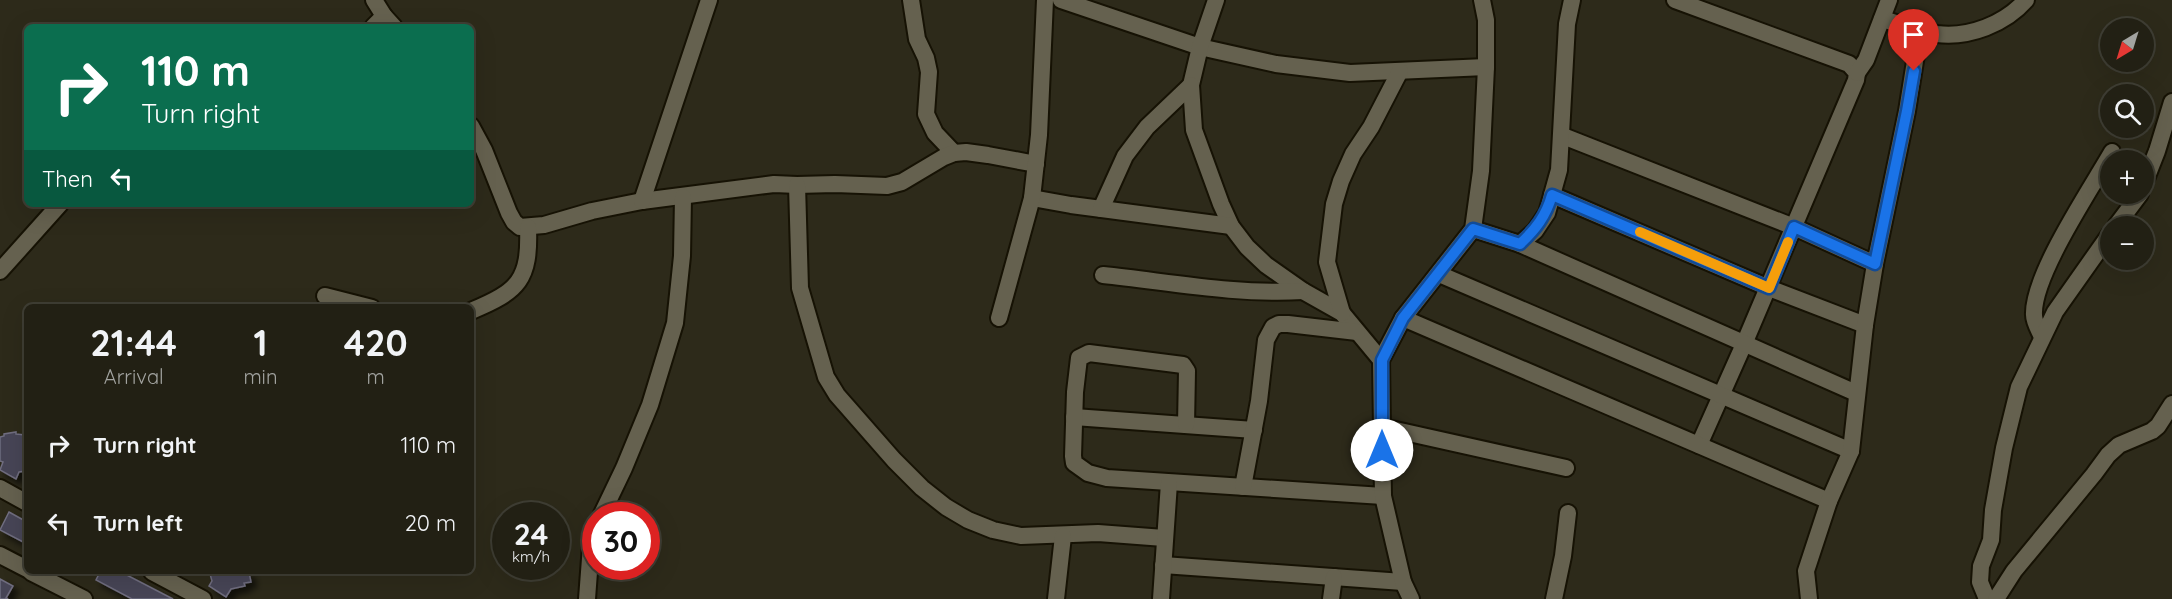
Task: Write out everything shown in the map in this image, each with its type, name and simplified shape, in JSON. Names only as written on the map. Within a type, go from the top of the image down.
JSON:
[{"type":"street","points":[[374,0],[384,23]]},
{"type":"street","points":[[642,201],[684,68],[709,0]]},
{"type":"street","points":[[910,0],[917,39],[926,58],[929,72],[926,114],[935,133],[954,153]]},
{"type":"street","points":[[999,318],[1032,198],[1039,135],[1045,0]]},
{"type":"street","points":[[1061,0],[1200,47],[1276,64],[1350,73],[1486,67]]},
{"type":"street","points":[[1216,0],[1200,47],[1191,85],[1194,130],[1221,204],[1232,226],[1247,247],[1266,265],[1342,313],[1382,360]]},
{"type":"street","points":[[1411,599],[1403,582],[1383,496],[1382,360],[1403,318],[1473,229],[1481,171],[1486,67],[1486,20],[1482,0]]},
{"type":"street","points":[[1520,244],[1535,231],[1547,213],[1559,170],[1563,136],[1567,24],[1572,0]]},
{"type":"street","points":[[1675,0],[1849,64],[1857,73]]},
{"type":"street","points":[[1700,445],[1720,395],[1769,288],[1857,73],[1866,60],[1889,0]]},
{"type":"street","points":[[1882,19],[1939,34],[1981,29],[2004,20],[2026,0]]},
{"type":"street","points":[[1809,599],[1806,571],[1830,501],[1851,451],[1865,325],[1875,264],[1907,111],[1920,30]]},
{"type":"street","points":[[1342,313],[1327,262],[1334,204],[1353,154],[1371,127],[1400,71]]},
{"type":"street","points":[[1101,209],[1125,156],[1147,127],[1191,85]]},
{"type":"street","points":[[2154,159],[2172,102]]},
{"type":"street","points":[[474,132],[514,222],[520,227],[528,228],[642,201],[774,184],[887,186],[902,182],[954,153],[977,154],[1036,164]]},
{"type":"street","points":[[1563,136],[1794,227],[1875,264]]},
{"type":"street","points":[[2042,337],[2034,317],[2041,281],[2050,260],[2100,173]]},
{"type":"street","points":[[797,185],[800,288],[826,377],[837,395],[922,488],[968,520],[993,530],[1021,536],[1098,533],[1164,538]]},
{"type":"street","points":[[1552,195],[1769,288],[1865,325]]},
{"type":"street","points":[[608,502],[650,405],[675,323],[682,256],[683,197]]},
{"type":"street","points":[[1032,198],[1232,226]]},
{"type":"street","points":[[0,271],[57,207]]},
{"type":"street","points":[[474,310],[500,297],[523,277],[529,251],[528,228]]},
{"type":"street","points":[[1473,229],[1520,244],[1856,393]]},
{"type":"street","points":[[1988,599],[1980,582],[1981,566],[1990,540],[2004,448],[2019,387],[2055,312],[2100,248]]},
{"type":"street","points":[[1439,274],[1851,451]]},
{"type":"street","points":[[1103,275],[1233,291],[1271,293],[1304,291]]},
{"type":"street","points":[[325,296],[356,304]]},
{"type":"street","points":[[1403,318],[1830,501]]},
{"type":"street","points":[[1243,487],[1254,430],[1266,340],[1273,327],[1288,324],[1358,332]]},
{"type":"street","points":[[1185,425],[1187,371],[1183,365],[1089,353],[1081,356],[1078,361],[1073,456],[1074,463],[1094,476],[1169,483],[1383,496]]},
{"type":"street","points":[[1996,599],[2014,571],[2108,455],[2119,445],[2152,431],[2164,419],[2172,404]]},
{"type":"street","points":[[1074,417],[1254,430]]},
{"type":"street","points":[[1382,427],[1566,468]]},
{"type":"street","points":[[1161,599],[1169,483]]},
{"type":"street","points":[[0,488],[24,501]]},
{"type":"street","points":[[1554,599],[1563,556],[1568,513]]},
{"type":"street","points":[[1056,599],[1063,536]]},
{"type":"street","points":[[0,555],[24,567]]},
{"type":"street","points":[[1164,565],[1403,582]]},
{"type":"street","points":[[35,574],[84,599]]},
{"type":"street","points":[[157,574],[203,599]]},
{"type":"street","points":[[1331,599],[1334,577]]},
{"type":"street","points":[[587,599],[588,580]]},
{"type":"building","points":[[16,432],[16,434],[24,435],[24,471],[19,472],[16,479],[0,470],[3,462],[0,461],[0,437],[4,434]]},
{"type":"building","points":[[9,512],[24,520],[24,542],[0,530]]},
{"type":"building","points":[[99,574],[125,574],[173,599],[132,599],[96,580]]},
{"type":"building","points":[[210,574],[249,574],[251,582],[231,589],[226,597],[209,586],[212,581]]},
{"type":"building","points":[[0,579],[13,586],[6,598],[8,599],[0,599]]},
{"type":"slow traffic","points":[[1640,232],[1769,288],[1788,242]]},
{"type":"route","points":[[1382,450],[1382,360],[1403,318],[1473,229],[1520,244],[1535,231],[1547,213],[1552,195],[1769,288],[1794,227],[1875,264],[1914,71]]}]
